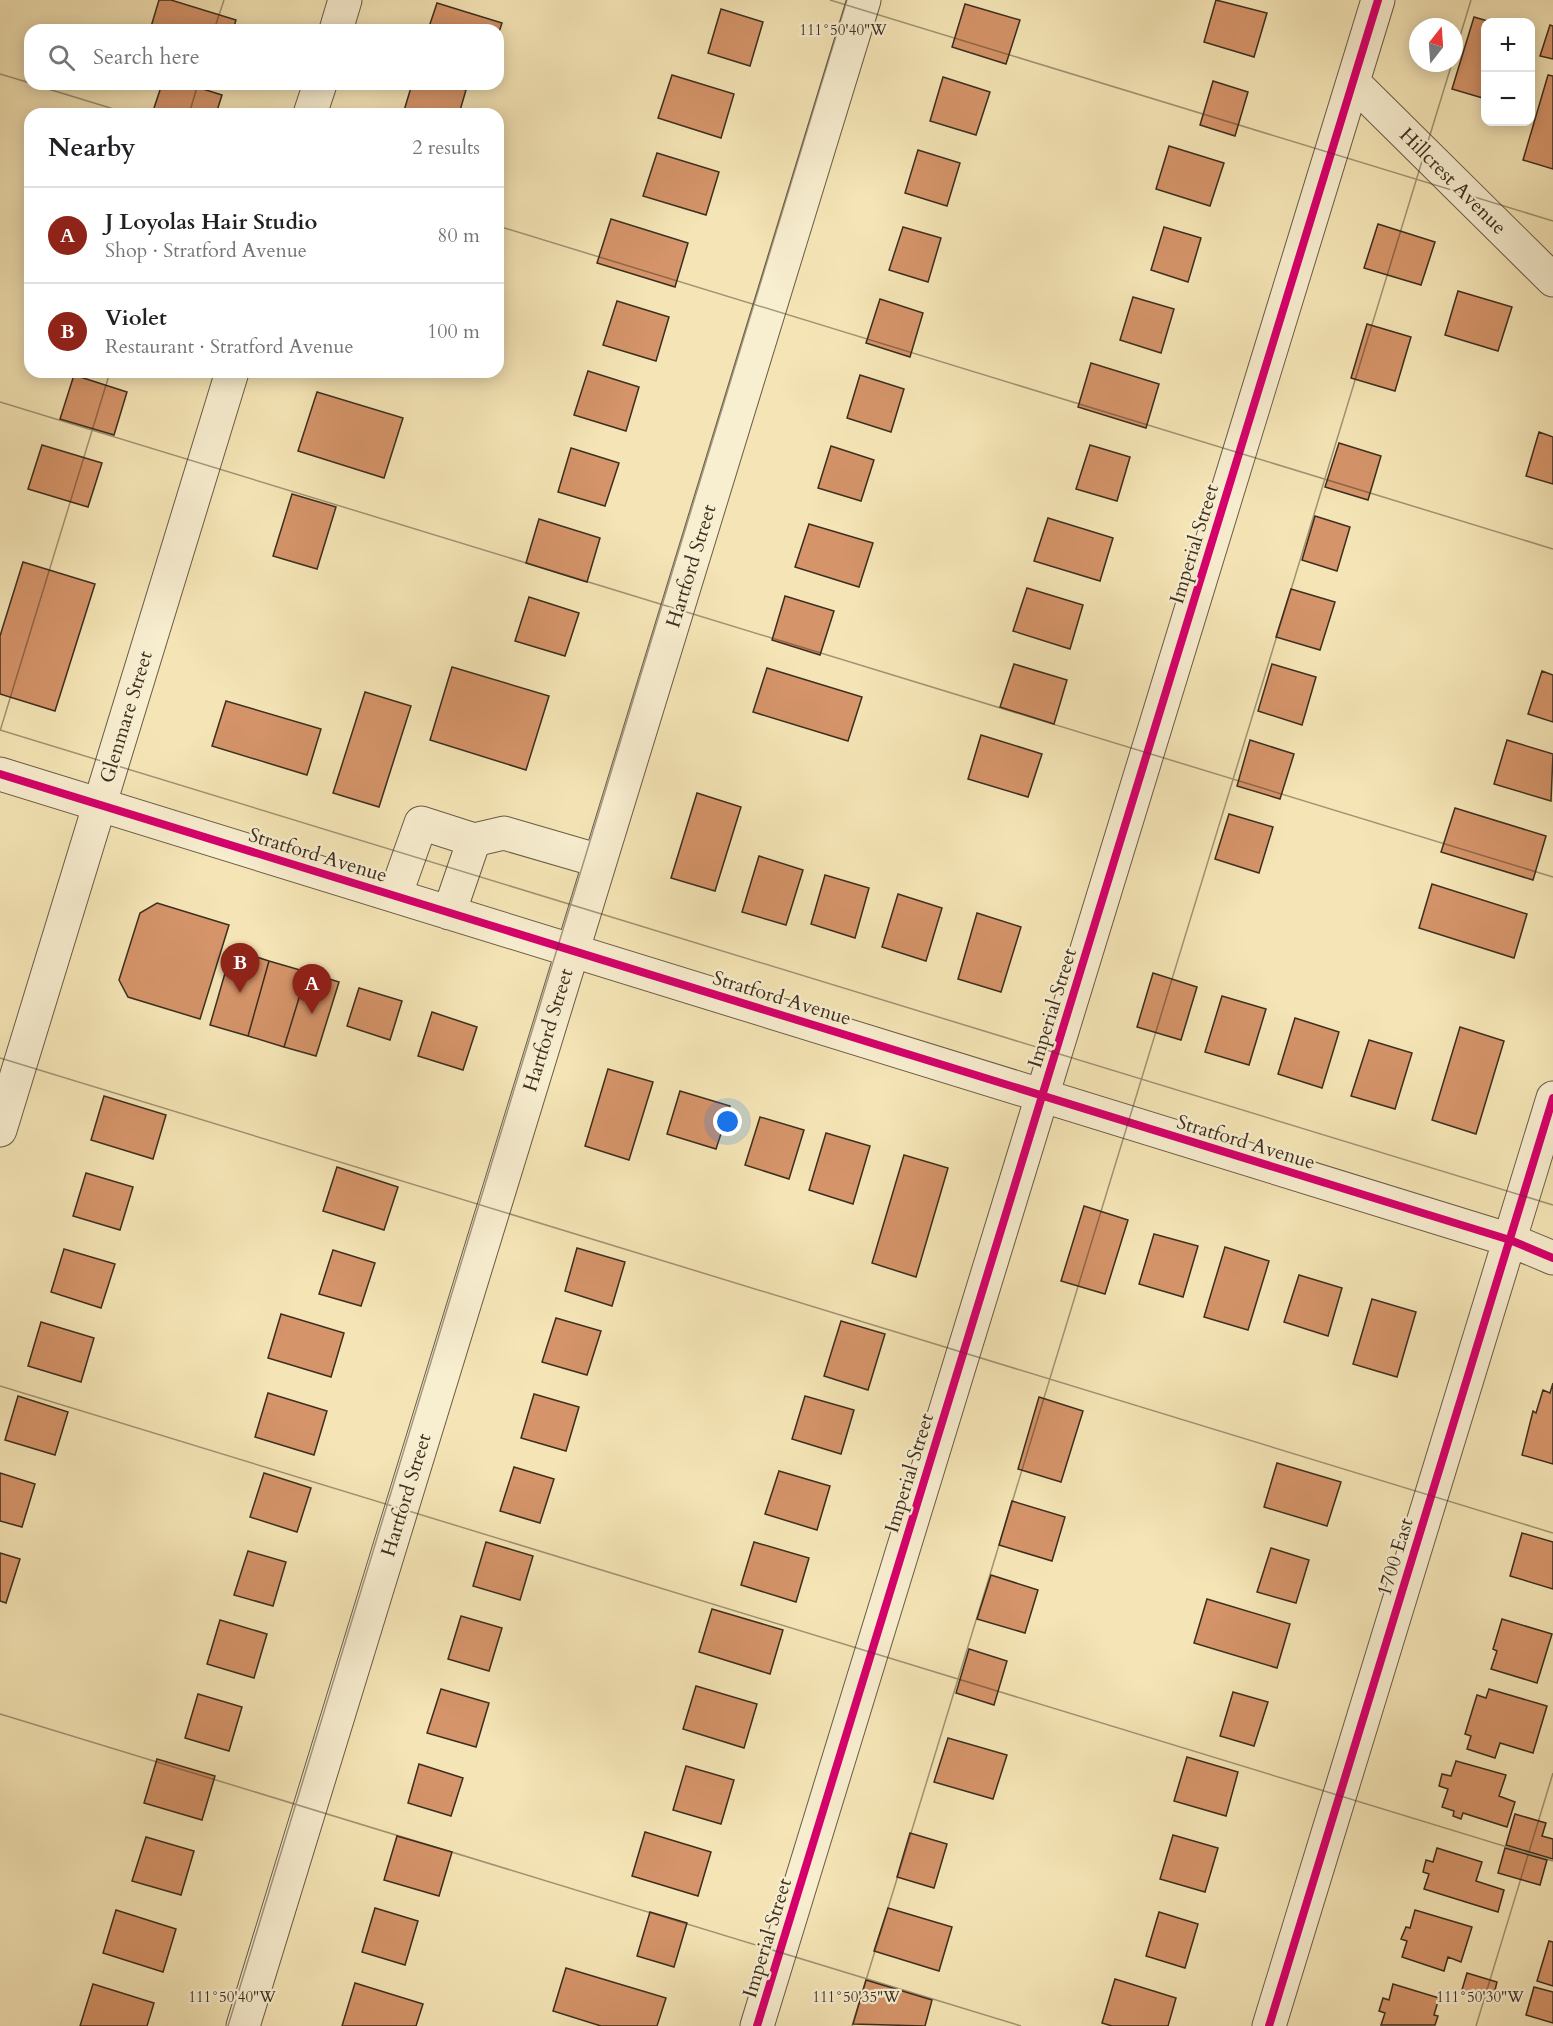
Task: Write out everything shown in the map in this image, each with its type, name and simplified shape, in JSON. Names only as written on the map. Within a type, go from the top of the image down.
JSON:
[{"type":"street","points":[[338,24],[345,0]]},
{"type":"street","name":"Hartford Street","points":[[243,2026],[864,0]]},
{"type":"street","name":"Imperial Street","points":[[757,2026],[1378,0]]},
{"type":"street","name":"Hillcrest Avenue","points":[[1353,82],[1553,280]]},
{"type":"street","points":[[312,108],[318,90]]},
{"type":"street","name":"Glenmare Street","points":[[0,1130],[230,378]]},
{"type":"street","name":"Stratford Avenue","points":[[0,774],[1510,1240],[1553,1258]]},
{"type":"street","points":[[395,896],[421,823],[474,840],[504,832],[600,861]]},
{"type":"street","points":[[449,912],[474,840]]},
{"type":"street","name":"1700 East","points":[[1269,2026],[1553,1098]]},
{"type":"building","points":[[159,0],[171,0],[236,20],[235,24],[152,24]]},
{"type":"building","points":[[1216,0],[1267,13],[1254,57],[1204,42]]},
{"type":"building","points":[[437,3],[502,23],[502,24],[430,24]]},
{"type":"building","points":[[965,4],[1020,20],[1006,64],[952,47]]},
{"type":"building","points":[[721,9],[763,22],[750,66],[708,53]]},
{"type":"building","points":[[1474,17],[1481,19],[1481,98],[1452,89],[1457,72],[1463,72],[1463,53]]},
{"type":"building","points":[[1550,25],[1553,26],[1553,59],[1540,56]]},
{"type":"building","points":[[672,75],[734,94],[721,138],[658,118]]},
{"type":"building","points":[[1548,75],[1553,76],[1553,169],[1523,160],[1533,126],[1535,126]]},
{"type":"building","points":[[943,77],[990,92],[976,135],[930,121]]},
{"type":"building","points":[[1213,81],[1248,92],[1235,136],[1200,125]]},
{"type":"building","points":[[160,90],[206,90],[222,95],[218,108],[154,108]]},
{"type":"building","points":[[410,90],[466,90],[461,108],[405,108]]},
{"type":"building","points":[[1169,146],[1224,163],[1210,206],[1156,189]]},
{"type":"building","points":[[918,150],[960,163],[947,206],[905,193]]},
{"type":"building","points":[[657,153],[719,172],[706,215],[643,196]]},
{"type":"building","points":[[611,219],[688,243],[675,287],[597,263]]},
{"type":"building","points":[[1378,224],[1435,242],[1421,285],[1364,268]]},
{"type":"building","points":[[903,227],[941,238],[928,282],[889,270]]},
{"type":"building","points":[[1164,227],[1201,238],[1188,282],[1151,270]]},
{"type":"building","points":[[1458,291],[1512,307],[1498,351],[1445,335]]},
{"type":"building","points":[[1133,297],[1174,309],[1161,353],[1120,340]]},
{"type":"building","points":[[880,299],[923,313],[910,357],[866,343]]},
{"type":"building","points":[[617,301],[669,317],[656,361],[603,345]]},
{"type":"building","points":[[1367,324],[1411,337],[1395,391],[1351,378]]},
{"type":"building","points":[[1091,363],[1159,384],[1146,428],[1078,407]]},
{"type":"building","points":[[588,371],[639,387],[626,431],[574,415]]},
{"type":"building","points":[[860,375],[904,389],[891,432],[847,418]]},
{"type":"building","points":[[73,378],[83,378],[127,392],[114,435],[60,419]]},
{"type":"building","points":[[317,392],[403,418],[384,478],[298,451]]},
{"type":"building","points":[[1539,432],[1553,437],[1553,484],[1526,476]]},
{"type":"building","points":[[1339,443],[1381,456],[1368,500],[1325,487]]},
{"type":"building","points":[[42,445],[102,463],[88,507],[28,489]]},
{"type":"building","points":[[1090,445],[1130,457],[1117,501],[1076,489]]},
{"type":"building","points":[[831,446],[874,460],[861,501],[818,488]]},
{"type":"building","points":[[571,448],[619,463],[605,506],[558,492]]},
{"type":"building","points":[[292,494],[336,507],[317,569],[273,556]]},
{"type":"building","points":[[1315,516],[1350,527],[1337,571],[1302,560]]},
{"type":"building","points":[[1048,518],[1113,538],[1100,581],[1034,561]]},
{"type":"building","points":[[539,519],[600,538],[587,582],[526,563]]},
{"type":"building","points":[[809,524],[873,543],[859,587],[795,567]]},
{"type":"building","points":[[23,562],[95,584],[55,711],[0,694],[0,636]]},
{"type":"building","points":[[1027,588],[1083,605],[1070,649],[1013,631]]},
{"type":"building","points":[[1291,589],[1335,602],[1320,650],[1276,637]]},
{"type":"building","points":[[785,596],[834,611],[820,655],[772,640]]},
{"type":"building","points":[[529,597],[579,613],[565,656],[515,641]]},
{"type":"building","points":[[1014,664],[1067,680],[1054,724],[1000,707]]},
{"type":"building","points":[[1272,664],[1316,677],[1302,725],[1258,711]]},
{"type":"building","points":[[452,667],[549,696],[526,770],[430,740]]},
{"type":"building","points":[[767,668],[862,697],[848,741],[753,712]]},
{"type":"building","points":[[1542,671],[1553,675],[1553,722],[1528,714]]},
{"type":"building","points":[[365,692],[411,706],[379,807],[333,793]]},
{"type":"building","points":[[226,701],[321,729],[307,775],[212,746]]},
{"type":"building","points":[[981,735],[1042,754],[1028,797],[968,779]]},
{"type":"building","points":[[1250,740],[1294,754],[1280,799],[1237,786]]},
{"type":"building","points":[[1507,740],[1553,754],[1551,801],[1494,784]]},
{"type":"building","points":[[697,793],[741,807],[715,891],[671,878]]},
{"type":"building","points":[[1455,808],[1546,836],[1533,880],[1441,852]]},
{"type":"building","points":[[1229,814],[1273,827],[1259,873],[1215,859]]},
{"type":"building","points":[[759,856],[803,870],[786,925],[742,912]]},
{"type":"building","points":[[825,875],[869,888],[855,938],[811,924]]},
{"type":"building","points":[[1432,884],[1527,914],[1514,958],[1419,928]]},
{"type":"building","points":[[898,894],[942,908],[926,961],[882,947]]},
{"type":"building","points":[[157,903],[229,925],[200,1019],[128,997],[119,980],[140,913]]},
{"type":"building","points":[[977,913],[1021,927],[1001,992],[958,979]]},
{"type":"building","points":[[232,949],[269,961],[248,1036],[210,1025]]},
{"type":"building","points":[[269,961],[307,972],[284,1047],[248,1036]]},
{"type":"building","points":[[307,972],[339,982],[316,1056],[284,1047]]},
{"type":"building","points":[[1153,973],[1197,987],[1181,1040],[1137,1027]]},
{"type":"building","points":[[359,988],[402,1001],[390,1040],[347,1026]]},
{"type":"building","points":[[1222,996],[1266,1009],[1249,1065],[1205,1052]]},
{"type":"building","points":[[432,1012],[477,1027],[463,1070],[418,1056]]},
{"type":"building","points":[[1295,1018],[1339,1032],[1322,1088],[1278,1074]]},
{"type":"building","points":[[1460,1027],[1504,1041],[1476,1134],[1432,1120]]},
{"type":"building","points":[[1369,1040],[1412,1053],[1395,1109],[1351,1096]]},
{"type":"building","points":[[608,1069],[653,1082],[629,1160],[585,1146]]},
{"type":"building","points":[[680,1091],[730,1106],[716,1149],[667,1134]]},
{"type":"building","points":[[104,1096],[166,1115],[153,1159],[91,1140]]},
{"type":"building","points":[[760,1117],[804,1130],[789,1179],[745,1165]]},
{"type":"building","points":[[826,1133],[870,1146],[853,1204],[809,1190]]},
{"type":"building","points":[[904,1155],[948,1168],[916,1277],[872,1263]]},
{"type":"building","points":[[337,1167],[398,1187],[384,1230],[323,1211]]},
{"type":"building","points":[[86,1173],[133,1187],[120,1230],[73,1216]]},
{"type":"building","points":[[1084,1206],[1128,1220],[1105,1294],[1061,1281]]},
{"type":"building","points":[[1154,1234],[1198,1246],[1183,1297],[1139,1284]]},
{"type":"building","points":[[1225,1247],[1269,1261],[1248,1330],[1204,1317]]},
{"type":"building","points":[[577,1248],[625,1262],[612,1306],[565,1291]]},
{"type":"building","points":[[64,1249],[115,1264],[101,1308],[51,1292]]},
{"type":"building","points":[[333,1250],[375,1263],[361,1306],[319,1294]]},
{"type":"building","points":[[1299,1275],[1342,1288],[1328,1336],[1284,1322]]},
{"type":"building","points":[[1372,1299],[1416,1312],[1397,1377],[1353,1364]]},
{"type":"building","points":[[281,1314],[344,1333],[331,1377],[268,1358]]},
{"type":"building","points":[[556,1318],[601,1331],[587,1375],[542,1362]]},
{"type":"building","points":[[841,1321],[885,1334],[868,1390],[824,1376]]},
{"type":"building","points":[[41,1322],[94,1338],[81,1382],[28,1366]]},
{"type":"building","points":[[1553,1383],[1553,1464],[1522,1455],[1533,1411],[1536,1413],[1543,1390],[1550,1393]]},
{"type":"building","points":[[268,1393],[327,1411],[314,1455],[255,1437]]},
{"type":"building","points":[[534,1394],[579,1407],[566,1451],[521,1438]]},
{"type":"building","points":[[18,1396],[68,1412],[55,1455],[5,1440]]},
{"type":"building","points":[[805,1396],[854,1410],[841,1454],[792,1439]]},
{"type":"building","points":[[1039,1397],[1083,1411],[1061,1482],[1018,1469]]},
{"type":"building","points":[[1277,1463],[1341,1482],[1327,1526],[1264,1507]]},
{"type":"building","points":[[514,1467],[554,1479],[540,1523],[500,1511]]},
{"type":"building","points":[[779,1471],[830,1486],[817,1530],[765,1514]]},
{"type":"building","points":[[0,1473],[35,1484],[22,1527],[0,1521]]},
{"type":"building","points":[[264,1473],[311,1488],[297,1532],[250,1517]]},
{"type":"building","points":[[1012,1501],[1065,1517],[1052,1561],[999,1545]]},
{"type":"building","points":[[1522,1533],[1553,1542],[1553,1589],[1510,1576]]},
{"type":"building","points":[[486,1542],[533,1556],[520,1600],[473,1586]]},
{"type":"building","points":[[754,1542],[809,1558],[796,1602],[741,1585]]},
{"type":"building","points":[[1271,1548],[1309,1560],[1296,1603],[1257,1592]]},
{"type":"building","points":[[248,1551],[286,1562],[273,1606],[234,1595]]},
{"type":"building","points":[[0,1553],[20,1559],[6,1603],[0,1601]]},
{"type":"building","points":[[991,1575],[1038,1590],[1025,1633],[977,1619]]},
{"type":"building","points":[[1207,1599],[1290,1624],[1277,1668],[1194,1643]]},
{"type":"building","points":[[712,1609],[783,1630],[770,1674],[699,1652]]},
{"type":"building","points":[[461,1616],[502,1628],[489,1671],[448,1659]]},
{"type":"building","points":[[1502,1619],[1552,1634],[1537,1683],[1491,1669],[1497,1651],[1493,1649]]},
{"type":"building","points":[[220,1620],[267,1634],[254,1678],[207,1664]]},
{"type":"building","points":[[969,1649],[1007,1661],[994,1705],[956,1693]]},
{"type":"building","points":[[696,1686],[757,1704],[744,1748],[683,1729]]},
{"type":"building","points":[[441,1689],[489,1703],[476,1747],[427,1733]]},
{"type":"building","points":[[1489,1689],[1547,1706],[1533,1753],[1500,1743],[1495,1758],[1467,1749],[1471,1736],[1465,1734],[1477,1695],[1486,1698]]},
{"type":"building","points":[[1233,1692],[1268,1702],[1254,1746],[1220,1736]]},
{"type":"building","points":[[198,1694],[242,1707],[229,1751],[185,1738]]},
{"type":"building","points":[[948,1738],[1007,1755],[993,1799],[934,1782]]},
{"type":"building","points":[[1187,1757],[1238,1772],[1226,1816],[1174,1801]]},
{"type":"building","points":[[157,1759],[215,1776],[202,1820],[144,1803]]},
{"type":"building","points":[[1456,1761],[1506,1775],[1499,1796],[1515,1802],[1507,1827],[1463,1813],[1461,1819],[1453,1816],[1454,1811],[1442,1807],[1448,1789],[1439,1786],[1442,1774],[1451,1776]]},
{"type":"building","points":[[419,1764],[463,1778],[451,1816],[408,1803]]},
{"type":"building","points":[[686,1766],[734,1780],[721,1824],[673,1810]]},
{"type":"building","points":[[1515,1814],[1546,1823],[1542,1836],[1553,1839],[1553,1859],[1506,1845]]},
{"type":"building","points":[[645,1832],[711,1852],[698,1896],[632,1876]]},
{"type":"building","points":[[910,1833],[947,1844],[934,1888],[897,1877]]},
{"type":"building","points":[[1173,1835],[1218,1848],[1205,1892],[1160,1879]]},
{"type":"building","points":[[397,1836],[452,1852],[439,1896],[384,1880]]},
{"type":"building","points":[[146,1837],[194,1851],[181,1895],[132,1881]]},
{"type":"building","points":[[1437,1848],[1482,1862],[1476,1881],[1504,1890],[1498,1912],[1424,1889],[1429,1874],[1423,1872],[1426,1860],[1433,1862]]},
{"type":"building","points":[[1505,1848],[1547,1860],[1540,1885],[1498,1873]]},
{"type":"building","points":[[375,1908],[418,1921],[405,1965],[362,1952]]},
{"type":"building","points":[[888,1908],[952,1927],[939,1971],[874,1951]]},
{"type":"building","points":[[116,1910],[176,1929],[163,1972],[103,1953]]},
{"type":"building","points":[[1415,1910],[1472,1927],[1461,1962],[1448,1957],[1444,1971],[1402,1957],[1407,1941],[1401,1939],[1406,1927],[1410,1928]]},
{"type":"building","points":[[650,1912],[687,1923],[674,1967],[637,1956]]},
{"type":"building","points":[[1159,1912],[1198,1924],[1185,1968],[1146,1956]]},
{"type":"building","points":[[1549,1941],[1553,1942],[1553,1986],[1537,1981]]},
{"type":"building","points":[[566,1968],[666,1998],[657,2026],[601,2026],[553,2011]]},
{"type":"building","points":[[1467,1973],[1497,1982],[1492,2002],[1461,1993]]},
{"type":"building","points":[[1115,1979],[1176,1998],[1168,2026],[1112,2026],[1102,2023]]},
{"type":"building","points":[[866,1980],[932,2000],[925,2026],[853,2024]]},
{"type":"building","points":[[355,1983],[423,2004],[416,2026],[342,2026]]},
{"type":"building","points":[[93,1984],[154,2003],[147,2026],[80,2026]]},
{"type":"building","points":[[1393,1984],[1439,1998],[1434,2015],[1438,2016],[1435,2025],[1381,2025],[1385,2013],[1379,2011],[1383,1998],[1389,2000]]},
{"type":"building","points":[[1534,1987],[1553,1992],[1553,2023],[1526,2015]]},
{"type":"cycle path","points":[[757,2026],[1378,0]]},
{"type":"cycle path","points":[[0,774],[1510,1240],[1553,1258]]},
{"type":"cycle path","points":[[1269,2026],[1553,1098]]},
{"type":"place","name":"Violet","points":[[240,993]]},
{"type":"place","name":"J Loyolas Hair Studio","points":[[312,1014]]}]
